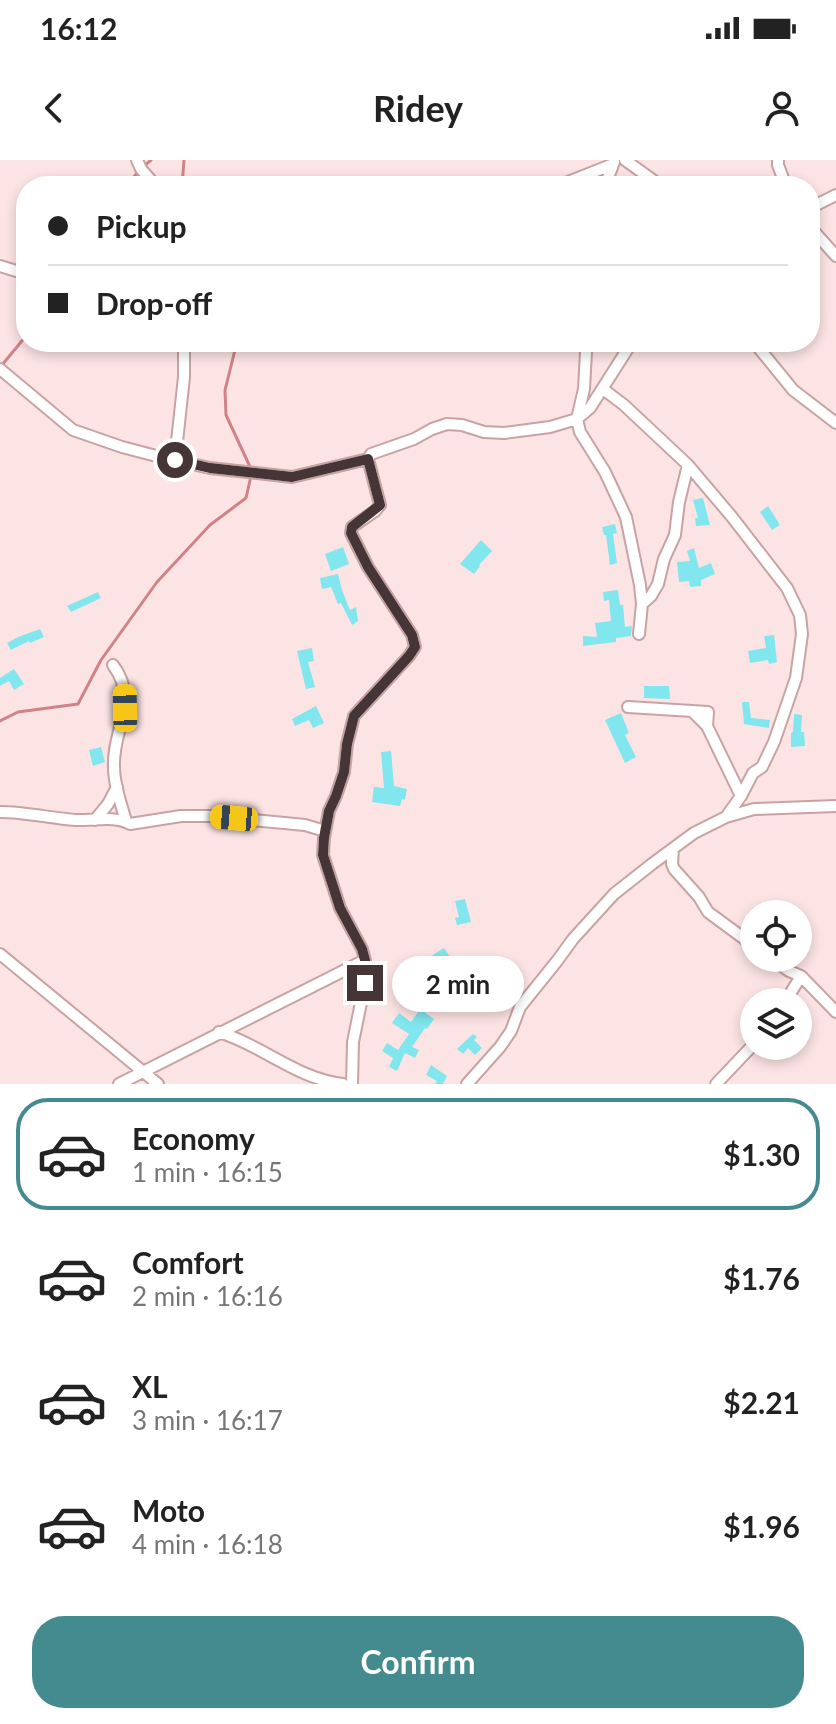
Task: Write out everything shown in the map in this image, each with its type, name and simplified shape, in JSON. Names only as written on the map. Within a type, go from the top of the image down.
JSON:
[{"type":"street","points":[[625,160],[647,176]]},
{"type":"street","points":[[582,176],[613,163]]},
{"type":"street","points":[[820,238],[836,256]]},
{"type":"street","points":[[175,460],[184,352]]},
{"type":"street","points":[[586,352],[584,389],[577,419],[580,432],[605,472],[626,517],[640,585],[639,634]]},
{"type":"street","points":[[0,369],[73,430],[122,447],[210,468],[292,477],[368,459],[371,454],[447,424],[504,433],[550,427],[577,419],[590,408],[625,352]]},
{"type":"street","points":[[762,352],[793,390],[836,423]]},
{"type":"street","points":[[603,389],[688,465],[787,588],[800,615],[802,634],[796,678],[774,742],[762,767],[753,773],[726,817]]},
{"type":"street","points":[[352,1084],[353,1042],[365,983],[365,960],[340,908],[323,855],[325,831],[344,772],[354,716],[415,647],[412,635],[368,567],[351,533],[352,527],[380,505],[368,459]]},
{"type":"street","points":[[642,604],[658,584],[664,559],[675,535],[688,465]]},
{"type":"street","points":[[113,665],[125,689],[125,708],[115,746],[114,767],[126,821]]},
{"type":"street","points":[[628,707],[708,712],[707,726],[741,796]]},
{"type":"street","points":[[95,820],[117,787]]},
{"type":"street","points":[[467,1084],[500,1047],[511,1031],[520,1007],[581,929],[614,894],[694,833],[726,817],[754,809],[836,806]]},
{"type":"street","points":[[0,812],[73,820],[126,821],[130,824],[181,816],[211,816],[305,825],[325,831]]},
{"type":"street","points":[[673,849],[674,869],[708,912],[740,936]]},
{"type":"street","points":[[0,954],[158,1084]]},
{"type":"street","points":[[119,1084],[365,960]]},
{"type":"street","points":[[791,972],[801,976],[836,1012]]},
{"type":"street","points":[[794,988],[801,976]]},
{"type":"street","points":[[233,1025],[236,1037]]},
{"type":"street","points":[[219,1032],[236,1037],[302,1073],[329,1083],[343,1084]]},
{"type":"street","points":[[716,1084],[740,1059]]},
{"type":"building","points":[[703,498],[710,525],[696,526],[695,518],[698,518],[693,500]]},
{"type":"building","points":[[768,506],[780,525],[772,530],[760,512]]},
{"type":"building","points":[[615,524],[617,533],[613,534],[617,563],[610,565],[602,527]]},
{"type":"building","points":[[481,540],[492,551],[474,574],[460,564]]},
{"type":"building","points":[[343,547],[349,564],[331,571],[325,554]]},
{"type":"building","points":[[694,548],[699,568],[711,563],[715,574],[701,580],[701,586],[690,587],[689,581],[679,582],[677,562],[690,561],[687,551]]},
{"type":"building","points":[[338,574],[350,610],[356,607],[358,621],[352,625],[331,587],[322,589],[320,578]]},
{"type":"building","points":[[618,590],[625,627],[632,626],[631,636],[616,638],[616,642],[583,646],[583,636],[597,637],[595,623],[611,621],[609,600],[604,601],[603,592]]},
{"type":"building","points":[[98,592],[101,598],[71,612],[67,606]]},
{"type":"building","points":[[40,629],[44,637],[30,643],[11,650],[7,643],[18,637]]},
{"type":"building","points":[[774,635],[777,662],[750,663],[748,651],[766,648],[764,636]]},
{"type":"building","points":[[312,648],[314,661],[308,662],[315,687],[306,689],[297,651]]},
{"type":"building","points":[[14,669],[24,684],[14,690],[9,681],[0,686],[0,678]]},
{"type":"building","points":[[644,686],[669,686],[670,699],[644,698]]},
{"type":"building","points":[[742,702],[749,702],[751,718],[770,720],[769,728],[744,724]]},
{"type":"building","points":[[316,706],[324,723],[313,728],[309,720],[295,726],[292,719]]},
{"type":"building","points":[[621,713],[629,733],[625,735],[636,757],[625,763],[605,720]]},
{"type":"building","points":[[794,714],[802,715],[801,732],[804,732],[805,746],[791,747]]},
{"type":"building","points":[[101,747],[105,762],[93,766],[89,750]]},
{"type":"building","points":[[391,751],[394,786],[407,789],[400,806],[372,802],[374,787],[384,788],[381,752]]},
{"type":"building","points":[[465,899],[471,922],[457,925],[455,918],[459,917],[455,901]]},
{"type":"building","points":[[444,948],[450,957],[434,967],[428,958]]},
{"type":"building","points":[[495,961],[498,976],[480,980],[477,964]]},
{"type":"building","points":[[420,1009],[434,1019],[412,1047],[419,1050],[415,1058],[405,1053],[397,1071],[389,1067],[393,1058],[382,1051],[387,1043],[398,1050],[409,1034],[392,1023],[399,1013],[411,1022]]},
{"type":"building","points":[[473,1034],[477,1037],[474,1040],[482,1048],[475,1055],[468,1048],[463,1054],[457,1049]]},
{"type":"building","points":[[431,1065],[447,1076],[443,1084],[435,1084],[437,1081],[426,1075]]},
{"type":"waterway","points":[[144,166],[151,160]]},
{"type":"waterway","points":[[183,176],[184,160]]},
{"type":"waterway","points":[[135,176],[139,171]]},
{"type":"waterway","points":[[2,365],[16,348]]},
{"type":"waterway","points":[[234,352],[225,390],[226,415],[251,469]]},
{"type":"waterway","points":[[0,721],[18,712],[78,704],[101,660],[157,582],[210,525],[246,498],[251,476]]},
{"type":"route","points":[[175,460],[210,468],[292,477],[368,459],[380,505],[352,527],[351,533],[368,567],[412,635],[415,647],[354,716],[344,772],[329,811],[324,838],[323,855],[340,908],[362,949],[365,983]]}]
